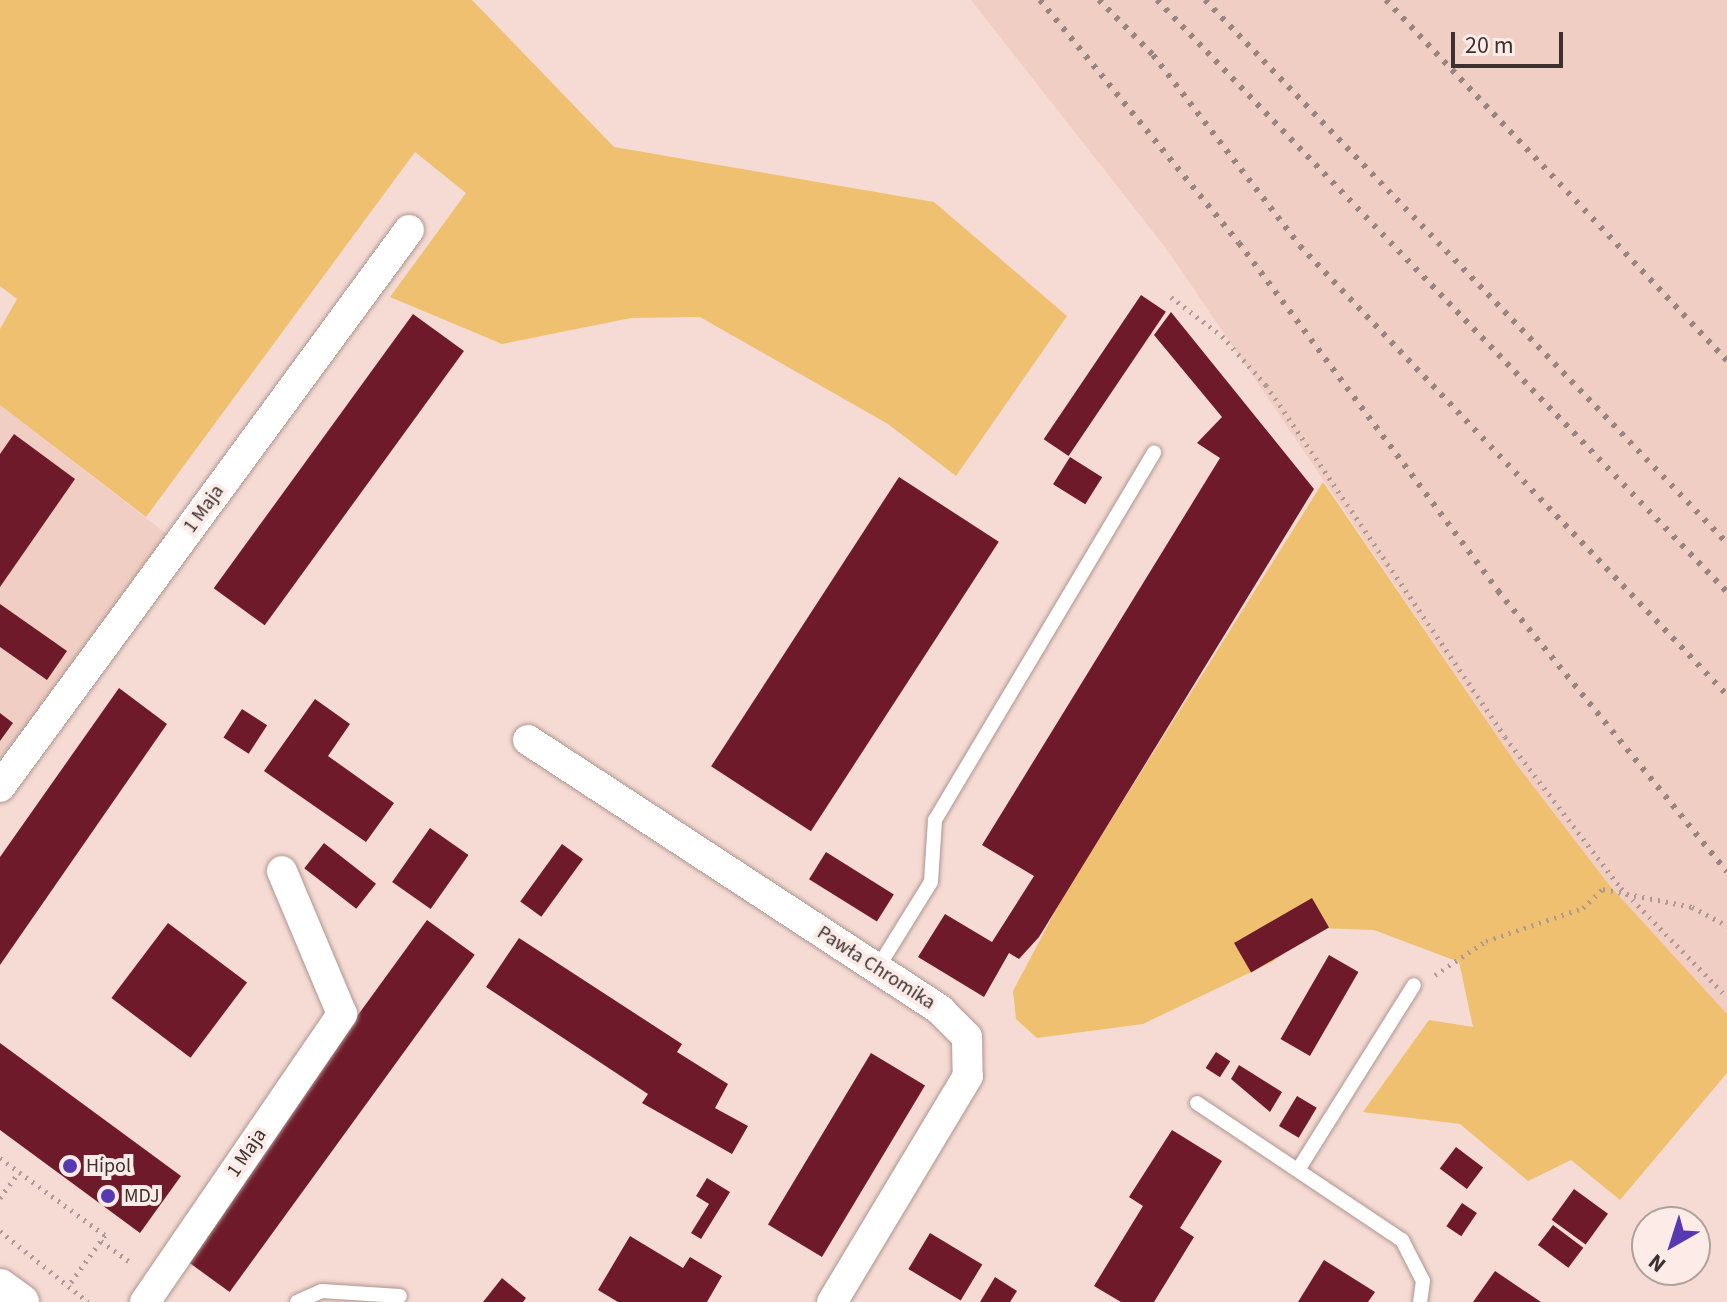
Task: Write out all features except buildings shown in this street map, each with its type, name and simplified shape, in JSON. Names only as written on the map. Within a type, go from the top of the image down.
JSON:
[{"type":"street","name":"1 Maja","points":[[0,787],[409,230]]},
{"type":"street","name":"Pawła Chromika","points":[[528,740],[877,969],[967,1037],[968,1076],[832,1302]]},
{"type":"street","name":"1 Maja","points":[[145,1302],[342,1014],[282,871]]},
{"type":"street","points":[[0,1287],[21,1302]]},
{"type":"lane","points":[[877,969],[931,882],[935,820],[1154,452]]},
{"type":"lane","points":[[1298,1170],[1414,985]]},
{"type":"lane","points":[[1197,1103],[1402,1240],[1423,1281],[1420,1302]]},
{"type":"lane","points":[[297,1302],[322,1291],[400,1296]]},
{"type":"path","points":[[1171,297],[1222,336],[1266,385],[1411,605],[1621,888],[1727,997]]},
{"type":"path","points":[[1414,985],[1486,941],[1583,908],[1603,889],[1621,888],[1692,907],[1727,926]]},
{"type":"path","points":[[0,1158],[105,1235],[69,1285]]},
{"type":"path","points":[[0,1198],[19,1172]]},
{"type":"path","points":[[0,1231],[88,1302]]},
{"type":"shaded area","points":[[0,0],[472,0],[614,147],[934,202],[1067,316],[956,476],[888,424],[700,317],[631,318],[502,344],[390,297],[466,193],[415,152],[146,517],[0,405],[0,329],[17,299],[0,286]]},
{"type":"shaded area","points":[[971,0],[1727,0],[1727,1014],[1610,886],[1517,765],[1168,251]]},
{"type":"shaded area","points":[[0,405],[168,535],[0,762]]},
{"type":"shaded area","points":[[1323,482],[1517,765],[1610,886],[1727,1014],[1727,1073],[1620,1200],[1571,1160],[1528,1181],[1460,1124],[1363,1112],[1429,1020],[1473,1027],[1459,962],[1374,930],[1319,928],[1272,962],[1143,1024],[1037,1038],[1016,1019],[1013,991],[1064,895]]},
{"type":"railway","points":[[1040,0],[1239,243],[1498,591],[1727,872]]},
{"type":"railway","points":[[1099,0],[1153,55],[1300,246],[1727,695]]},
{"type":"railway","points":[[1157,0],[1727,592]]},
{"type":"railway","points":[[1205,0],[1727,543]]},
{"type":"railway","points":[[1386,0],[1727,360]]},
{"type":"place","name":"Hipol","points":[[70,1166]]},
{"type":"place","name":"MDJ","points":[[108,1196]]}]
